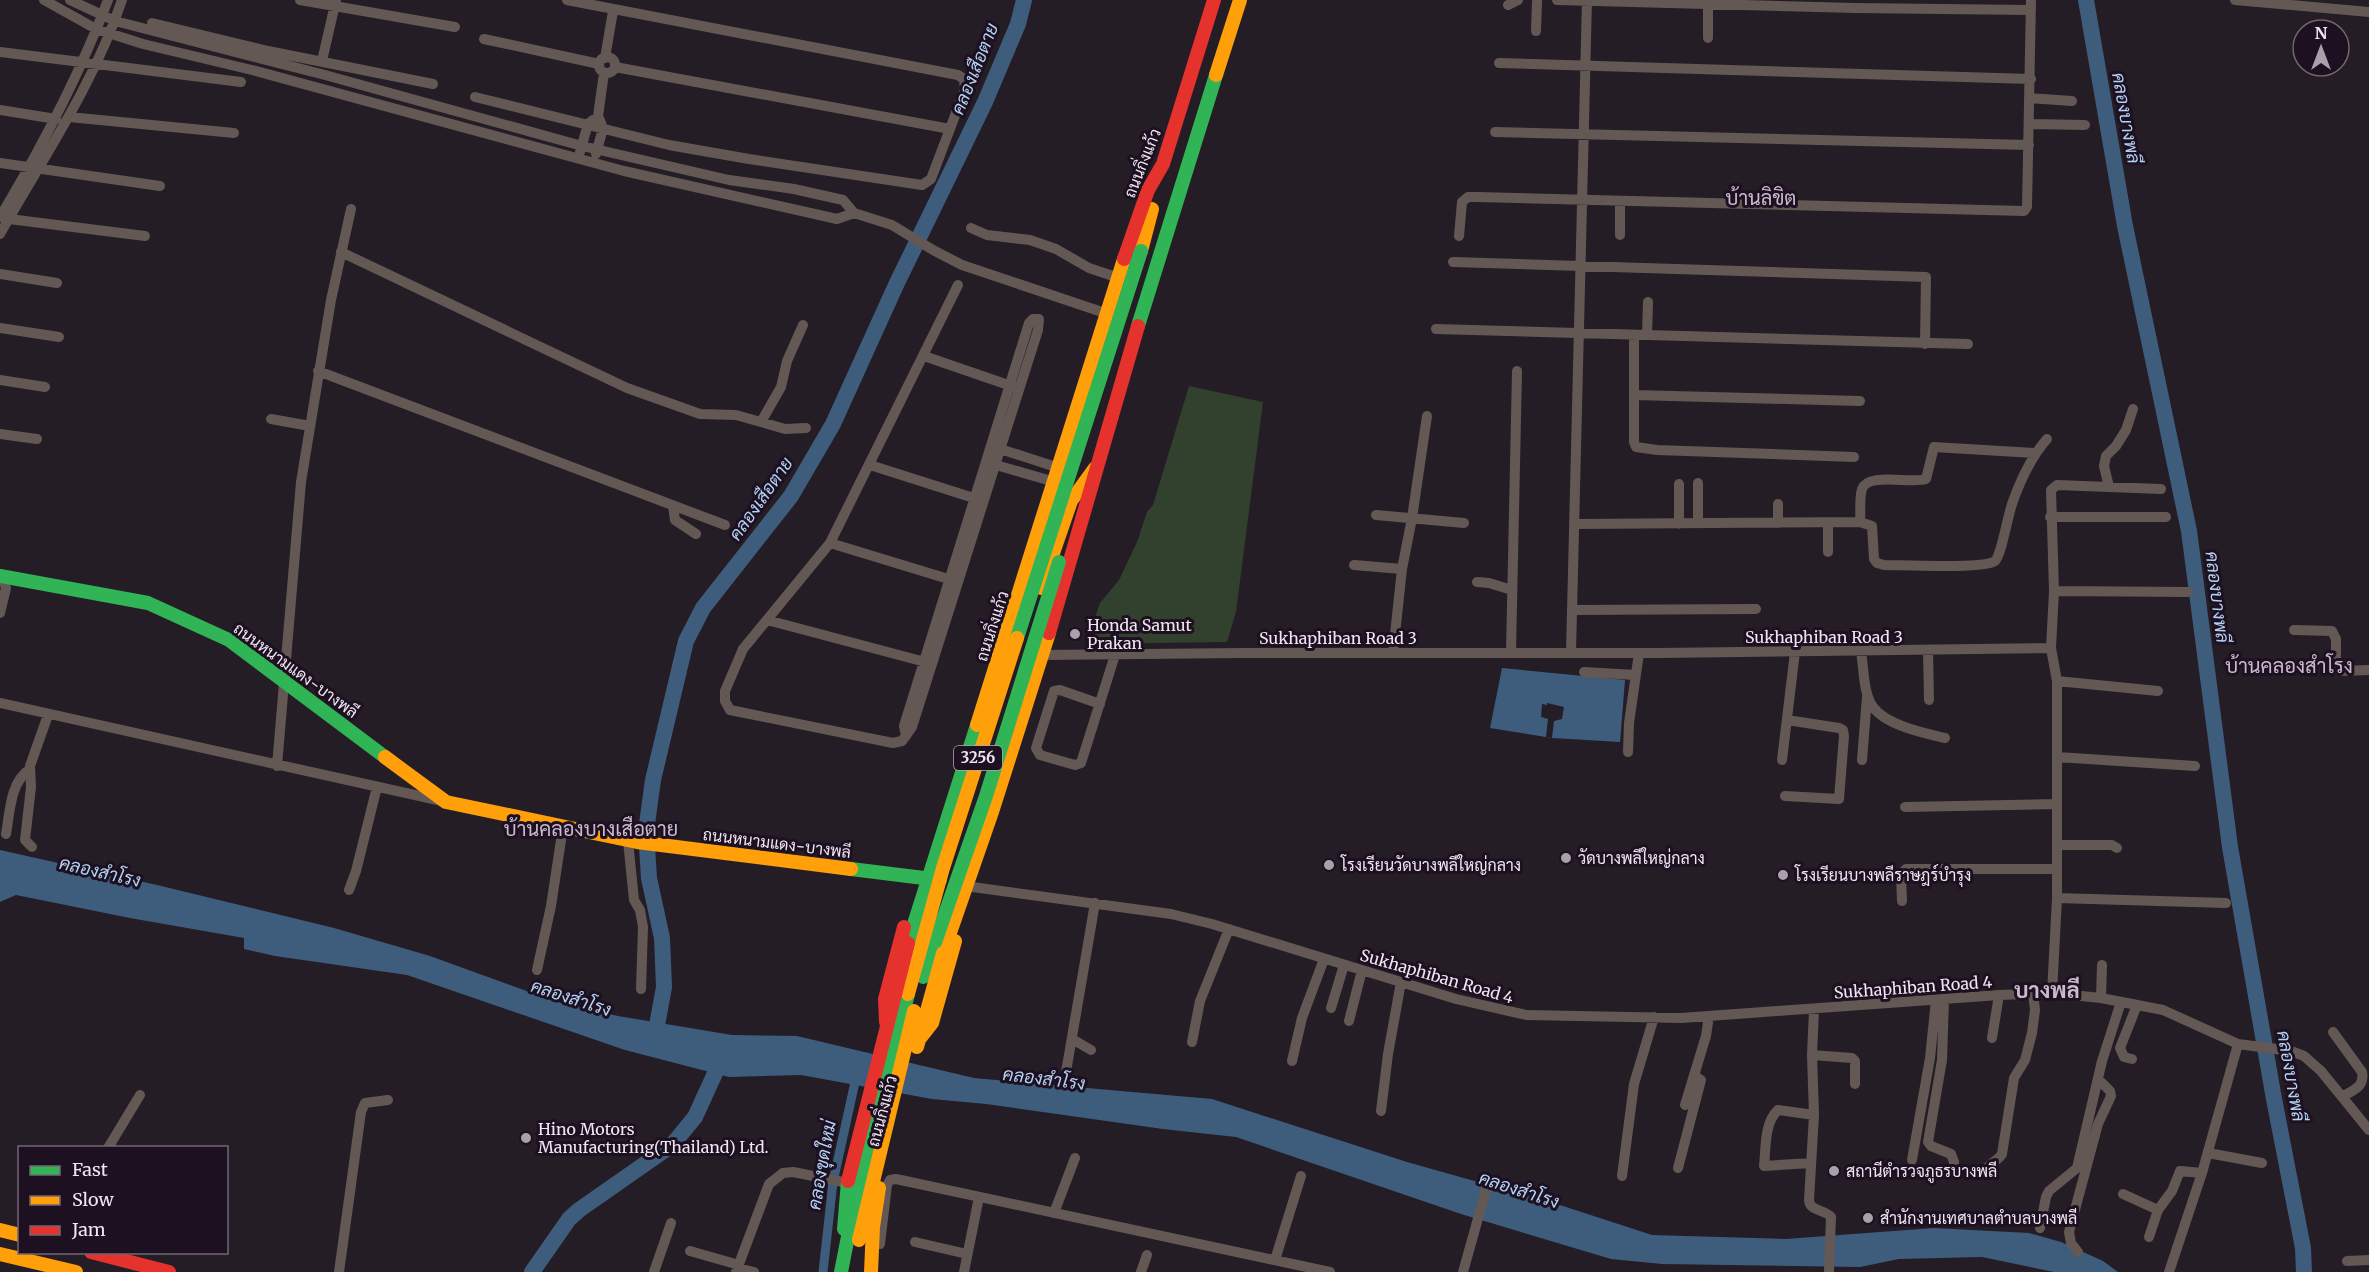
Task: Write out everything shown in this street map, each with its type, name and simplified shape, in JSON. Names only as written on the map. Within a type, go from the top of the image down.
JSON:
[{"type":"main road","name":"ถนนกิ่งแก้ว","points":[[846,1272],[844,1182],[921,896],[1145,198],[1159,174],[1214,0]]},
{"type":"main road","name":"ถนนกิ่งแก้ว","points":[[871,1269],[873,1227],[879,1188],[947,937],[992,812],[1042,655],[1140,317],[1240,0]]},
{"type":"main road","name":"3256","points":[[841,1272],[855,1201],[899,1026],[943,868],[1141,251],[1159,174]]},
{"type":"main road","name":"3256","points":[[946,880],[1066,513],[1077,489],[1099,464]]},
{"type":"main road","name":"3256","points":[[852,1272],[925,970],[986,796],[1085,480]]},
{"type":"main road","name":"ถนนหนามแดง-บางพลี","points":[[1,577],[148,603],[230,640],[446,802],[633,842],[946,880]]},
{"type":"main road","points":[[946,880],[947,937]]},
{"type":"main road","points":[[921,896],[905,920],[885,999],[885,1017],[890,1029],[921,1037],[930,1029],[934,1017],[955,942],[960,902]]},
{"type":"main road","points":[[0,1230],[18,1234]]},
{"type":"main road","points":[[0,1254],[17,1265],[76,1272]]},
{"type":"main road","points":[[100,1254],[169,1272]]},
{"type":"street","points":[[44,0],[96,28],[143,44],[321,88],[372,104],[709,191],[837,219],[854,213]]},
{"type":"street","points":[[70,0],[115,21],[325,75],[582,146],[729,180],[843,200],[854,213],[891,225],[962,265],[1108,314]]},
{"type":"street","points":[[35,168],[83,63],[108,0]]},
{"type":"street","points":[[0,234],[2,217],[69,117],[110,33],[122,0]]},
{"type":"street","points":[[300,0],[336,3],[455,27]]},
{"type":"street","points":[[475,96],[710,153],[917,185],[927,183],[931,179],[965,89],[964,79],[958,75],[613,11],[567,0]]},
{"type":"street","points":[[1508,5],[1518,0]]},
{"type":"street","points":[[1536,31],[1537,0]]},
{"type":"street","points":[[1459,236],[1462,202],[1468,197],[2024,211],[2027,207],[2031,5],[1708,5],[1557,0]]},
{"type":"street","points":[[2235,0],[2369,12]]},
{"type":"street","points":[[1571,652],[1587,1]]},
{"type":"street","points":[[322,62],[336,3]]},
{"type":"street","points":[[1708,5],[1708,38]]},
{"type":"street","points":[[594,162],[603,128],[598,116],[603,65],[613,11]]},
{"type":"street","points":[[152,23],[268,51],[433,84]]},
{"type":"street","points":[[484,39],[603,65],[611,72],[615,67],[950,129]]},
{"type":"street","points":[[0,52],[241,82]]},
{"type":"street","points":[[1499,63],[2031,79]]},
{"type":"street","points":[[321,88],[325,75]]},
{"type":"street","points":[[2030,98],[2072,101]]},
{"type":"street","points":[[0,110],[56,118]]},
{"type":"street","points":[[579,158],[588,124],[598,116]]},
{"type":"street","points":[[69,117],[234,133]]},
{"type":"street","points":[[2029,124],[2085,125]]},
{"type":"street","points":[[1496,132],[2028,146]]},
{"type":"street","points":[[0,163],[160,186]]},
{"type":"street","points":[[778,205],[783,188]]},
{"type":"street","points":[[1620,201],[1620,235]]},
{"type":"street","points":[[277,766],[301,482],[318,371],[351,209]]},
{"type":"street","points":[[2,217],[146,236]]},
{"type":"street","points":[[971,228],[987,235],[1030,240],[1056,249],[1089,268],[1119,278]]},
{"type":"street","points":[[341,252],[627,388],[657,397],[690,412],[708,415],[736,415],[785,429],[806,428]]},
{"type":"street","points":[[1453,262],[1926,277],[1925,344]]},
{"type":"street","points":[[0,274],[57,283]]},
{"type":"street","points":[[958,285],[830,543],[742,649],[728,681],[725,701],[730,710],[893,743],[902,741],[906,735],[904,726],[928,663],[1015,387],[1038,330],[1039,319],[1033,319],[1029,323],[1015,387]]},
{"type":"street","points":[[1647,336],[1648,302]]},
{"type":"street","points":[[761,422],[781,387],[787,361],[803,325]]},
{"type":"street","points":[[0,328],[59,337]]},
{"type":"street","points":[[1436,329],[1968,344]]},
{"type":"street","points":[[1634,335],[1634,442],[1636,447],[1854,457]]},
{"type":"street","points":[[924,356],[1015,387]]},
{"type":"street","points":[[318,371],[725,525]]},
{"type":"street","points":[[1511,652],[1517,371]]},
{"type":"street","points":[[0,380],[45,387]]},
{"type":"street","points":[[1634,395],[1860,401]]},
{"type":"street","points":[[2109,487],[2104,466],[2106,456],[2126,430],[2133,409]]},
{"type":"street","points":[[1393,653],[1402,569],[1427,416]]},
{"type":"street","points":[[271,419],[310,426]]},
{"type":"street","points":[[0,434],[37,439]]},
{"type":"street","points":[[1575,524],[1860,522],[1872,526],[1874,559],[1877,563],[1956,566],[1990,564],[1997,557],[2012,504],[2035,453],[2047,439]]},
{"type":"street","points":[[1860,522],[1862,489],[1865,484],[1875,480],[1926,479],[1935,447],[2035,453]]},
{"type":"street","points":[[995,448],[1059,468]]},
{"type":"street","points":[[1014,469],[1019,456]]},
{"type":"street","points":[[991,463],[1055,482]]},
{"type":"street","points":[[870,465],[979,500]]},
{"type":"street","points":[[1698,483],[1698,524]]},
{"type":"street","points":[[1679,484],[1679,524]]},
{"type":"street","points":[[2161,489],[2057,485],[2050,490],[2054,591],[2051,648],[2057,681],[2057,898],[2052,993],[2101,998],[2163,1010],[2238,1044],[2291,1051],[2304,1056],[2313,1063],[2369,1130]]},
{"type":"street","points":[[1778,504],[1778,523]]},
{"type":"street","points":[[673,507],[675,520],[696,534]]},
{"type":"street","points":[[1376,515],[1464,523]]},
{"type":"street","points":[[2050,517],[2166,517]]},
{"type":"street","points":[[1828,523],[1828,552]]},
{"type":"street","points":[[830,543],[953,581]]},
{"type":"street","points":[[1354,565],[1402,569]]},
{"type":"street","name":"ถนนหนามแดง-บางพลี","points":[[0,613],[6,588],[1,577]]},
{"type":"street","points":[[1477,582],[1490,583],[1512,590]]},
{"type":"street","points":[[2054,591],[2188,592]]},
{"type":"street","points":[[1572,610],[1756,609]]},
{"type":"street","points":[[767,620],[928,663]]},
{"type":"street","points":[[2294,630],[2332,631],[2336,639],[2336,669],[2340,671],[2369,670]]},
{"type":"street","name":"Sukhaphiban Road 3","points":[[1042,655],[1861,652],[2051,648]]},
{"type":"street","points":[[1929,651],[1929,700]]},
{"type":"street","points":[[1782,760],[1795,652]]},
{"type":"street","points":[[1861,652],[1867,691],[1862,760]]},
{"type":"street","points":[[1628,752],[1639,653]]},
{"type":"street","points":[[1100,704],[1060,690],[1054,691],[1036,748],[1037,752],[1075,765],[1081,763],[1100,704],[1115,655]]},
{"type":"street","points":[[1584,672],[1635,675]]},
{"type":"street","points":[[2057,681],[2158,691]]},
{"type":"street","points":[[1867,691],[1873,706],[1894,722],[1914,731],[1944,738]]},
{"type":"street","name":"ถนนหนามแดง-บางพลี","points":[[0,703],[446,802]]},
{"type":"street","points":[[32,847],[25,840],[31,787],[30,769],[36,745],[48,715]]},
{"type":"street","points":[[1785,796],[1839,799],[1844,736],[1843,730],[1839,728],[1787,720]]},
{"type":"street","points":[[2057,757],[2195,766]]},
{"type":"street","points":[[6,834],[17,783],[23,773],[30,769]]},
{"type":"street","points":[[349,890],[356,871],[376,787]]},
{"type":"street","points":[[1905,807],[2057,804]]},
{"type":"street","points":[[537,970],[551,906],[563,827]]},
{"type":"street","points":[[633,842],[634,900],[640,910],[643,927],[641,989]]},
{"type":"street","points":[[2057,844],[2112,845],[2117,848]]},
{"type":"street","points":[[1902,901],[1901,874],[1906,869],[2057,868]]},
{"type":"street","name":"Sukhaphiban Road 4","points":[[966,886],[1171,914],[1477,1005],[1526,1015],[1709,1016],[2052,993]]},
{"type":"street","points":[[2057,898],[2226,903]]},
{"type":"street","points":[[1066,1072],[1095,903]]},
{"type":"street","points":[[1192,1042],[1200,1001],[1229,930]]},
{"type":"street","points":[[1292,1061],[1302,1018],[1324,959]]},
{"type":"street","points":[[1331,1008],[1344,965]]},
{"type":"street","points":[[2101,998],[2102,965]]},
{"type":"street","points":[[1349,1021],[1362,970]]},
{"type":"street","points":[[1381,1111],[1388,1054],[1401,982]]},
{"type":"street","points":[[1984,1173],[1989,1165],[1998,1160],[2002,1154],[2014,1078],[2025,1060],[2033,1027],[2035,1010],[2033,993]]},
{"type":"street","points":[[1992,1038],[1999,995]]},
{"type":"street","points":[[1912,1160],[1940,999]]},
{"type":"street","points":[[1940,999],[1941,1060],[1928,1142],[1931,1146],[1951,1154],[1954,1174]]},
{"type":"street","points":[[2040,1228],[2049,1191],[2077,1168],[2098,1079],[2121,1002]]},
{"type":"street","points":[[2132,1059],[2124,1057],[2120,1048],[2137,1005]]},
{"type":"street","points":[[1814,1010],[1812,1055],[1814,1115],[1809,1205],[1832,1217],[1830,1270]]},
{"type":"street","points":[[1685,1105],[1706,1036],[1709,1016]]},
{"type":"street","points":[[1622,1176],[1634,1084],[1654,1017]]},
{"type":"street","points":[[2333,1032],[2362,1072],[2363,1077],[2360,1087],[2342,1097]]},
{"type":"street","points":[[1072,1039],[1090,1050]]},
{"type":"street","points":[[2169,1272],[2202,1173],[2238,1044]]},
{"type":"street","points":[[1812,1055],[1852,1058],[1855,1061],[1855,1084]]},
{"type":"street","points":[[1678,1168],[1701,1080],[1694,1075]]},
{"type":"street","points":[[2078,1252],[2071,1243],[2069,1232],[2098,1124],[2112,1096],[2098,1079]]},
{"type":"street","points":[[109,1146],[140,1095]]},
{"type":"street","points":[[339,1272],[361,1112],[365,1103],[388,1100]]},
{"type":"street","points":[[1811,1163],[1764,1166],[1767,1133],[1772,1116],[1778,1110],[1814,1115]]},
{"type":"street","points":[[2208,1153],[2262,1163]]},
{"type":"street","points":[[1054,1213],[1075,1158]]},
{"type":"street","points":[[2149,1237],[2158,1209],[2172,1191],[2180,1171],[2202,1173]]},
{"type":"street","points":[[738,1268],[769,1184],[783,1173],[793,1172],[824,1180],[844,1182]]},
{"type":"street","points":[[1275,1260],[1301,1176]]},
{"type":"street","points":[[871,1269],[879,1250],[885,1190],[890,1180],[896,1179],[1330,1272]]},
{"type":"street","points":[[1463,1272],[1489,1179]]},
{"type":"street","points":[[2122,1194],[2158,1209]]},
{"type":"street","points":[[964,1272],[978,1197]]},
{"type":"street","points":[[654,1272],[671,1222]]},
{"type":"street","points":[[915,1242],[967,1254]]},
{"type":"street","points":[[690,1251],[754,1272]]},
{"type":"street","points":[[1141,1272],[1147,1255]]},
{"type":"street","points":[[2348,1261],[2369,1260]]},
{"type":"green space","points":[[1189,386],[1263,402],[1236,612],[1227,642],[1086,644],[1100,603],[1119,580],[1137,542],[1147,512],[1153,505]]},
{"type":"water","points":[[1502,668],[1625,680],[1620,742],[1552,738],[1490,728]]},
{"type":"water","points":[[0,850],[334,928],[430,956],[557,1002],[618,1016],[732,1035],[797,1036],[974,1078],[1212,1099],[1407,1162],[1563,1206],[1652,1235],[1786,1239],[1934,1228],[2029,1233],[2061,1242],[2103,1261],[2118,1272],[2054,1272],[1982,1257],[1899,1259],[1860,1267],[1662,1264],[1611,1259],[1461,1214],[1236,1137],[932,1099],[801,1075],[729,1077],[625,1050],[407,975],[275,956],[244,949],[244,938],[16,895],[0,902]]},
{"type":"pier","points":[[1547,703],[1564,707],[1562,719],[1554,721],[1552,738],[1546,737],[1548,719],[1541,717],[1542,704],[1547,705]]},
{"type":"waterway","name":"คลองเสือตาย","points":[[654,1042],[664,987],[662,938],[649,878],[646,831],[653,780],[686,641],[703,608],[791,496],[833,424],[896,285],[985,102],[1018,24],[1024,0]]},
{"type":"waterway","name":"คลองบางพลี","points":[[2086,0],[2125,226],[2189,531],[2230,847],[2274,1099],[2303,1248],[2304,1272]]},
{"type":"waterway","points":[[532,1272],[569,1219],[672,1145],[695,1117],[722,1058]]},
{"type":"waterway","name":"คลองขุดใหม่","points":[[823,1272],[833,1182],[857,1073]]},
{"type":"traffic: fast","points":[[1138,326],[1216,75]]},
{"type":"traffic: fast","points":[[1017,638],[1141,251]]},
{"type":"traffic: fast","points":[[923,977],[986,796],[1059,562]]},
{"type":"traffic: fast","points":[[0,576],[148,603],[229,640],[385,757]]},
{"type":"traffic: fast","points":[[908,943],[977,725]]},
{"type":"traffic: fast","points":[[851,869],[940,880]]},
{"type":"traffic: fast","points":[[841,1272],[855,1201],[908,994]]},
{"type":"traffic: fast","points":[[844,1229],[848,1181]]},
{"type":"traffic: slow","points":[[1216,75],[1240,0]]},
{"type":"traffic: slow","points":[[1141,251],[1152,209]]},
{"type":"traffic: slow","points":[[977,725],[1124,259]]},
{"type":"traffic: slow","points":[[1041,588],[1071,501],[1095,468]]},
{"type":"traffic: slow","points":[[943,953],[992,812],[1049,633]]},
{"type":"traffic: slow","points":[[908,994],[943,868],[1017,638]]},
{"type":"traffic: slow","points":[[385,757],[446,802],[637,842],[851,869]]},
{"type":"traffic: slow","points":[[915,1036],[921,1037],[932,1023],[955,941]]},
{"type":"traffic: slow","points":[[917,1047],[943,953]]},
{"type":"traffic: slow","points":[[859,1240],[914,1011]]},
{"type":"traffic: slow","points":[[871,1272],[873,1227],[879,1188]]},
{"type":"traffic: slow","points":[[0,1230],[18,1234]]},
{"type":"traffic: slow","points":[[0,1254],[76,1272]]},
{"type":"traffic: jam","points":[[1124,259],[1148,190],[1163,164],[1214,0]]},
{"type":"traffic: jam","points":[[1049,633],[1138,326]]},
{"type":"traffic: jam","points":[[886,1022],[885,999],[904,927]]},
{"type":"traffic: jam","points":[[848,1181],[908,943]]},
{"type":"traffic: jam","points":[[99,1254],[169,1272]]},
{"type":"place","name":"Honda Samut Prakan","points":[[1075,634]]},
{"type":"place","name":"วัดบางพลีใหญ่กลาง","points":[[1566,858]]},
{"type":"place","name":"โรงเรียนวัดบางพลีใหญ่กลาง","points":[[1329,865]]},
{"type":"place","name":"โรงเรียนบางพลีราษฎร์บำรุง","points":[[1783,875]]},
{"type":"place","name":"Hino Motors Manufacturing(Thailand) Ltd.","points":[[526,1138]]},
{"type":"place","name":"สถานีตำรวจภูธรบางพลี","points":[[1834,1171]]},
{"type":"place","name":"สำนักงานเทศบาลตำบลบางพลี","points":[[1868,1218]]},
{"type":"district","name":"บ้านลิขิต","points":[[1761,198]]},
{"type":"district","name":"บ้านคลองสำโรง","points":[[2289,666]]},
{"type":"district","name":"บ้านคลองบางเสือตาย","points":[[591,829]]},
{"type":"district","name":"บางพลี","points":[[2047,990]]},
{"type":"water label","name":"คลองสำโรง","points":[[100,872]]},
{"type":"water label","name":"คลองสำโรง","points":[[571,998]]},
{"type":"water label","name":"คลองสำโรง","points":[[1044,1079]]},
{"type":"water label","name":"คลองสำโรง","points":[[1519,1190]]}]
